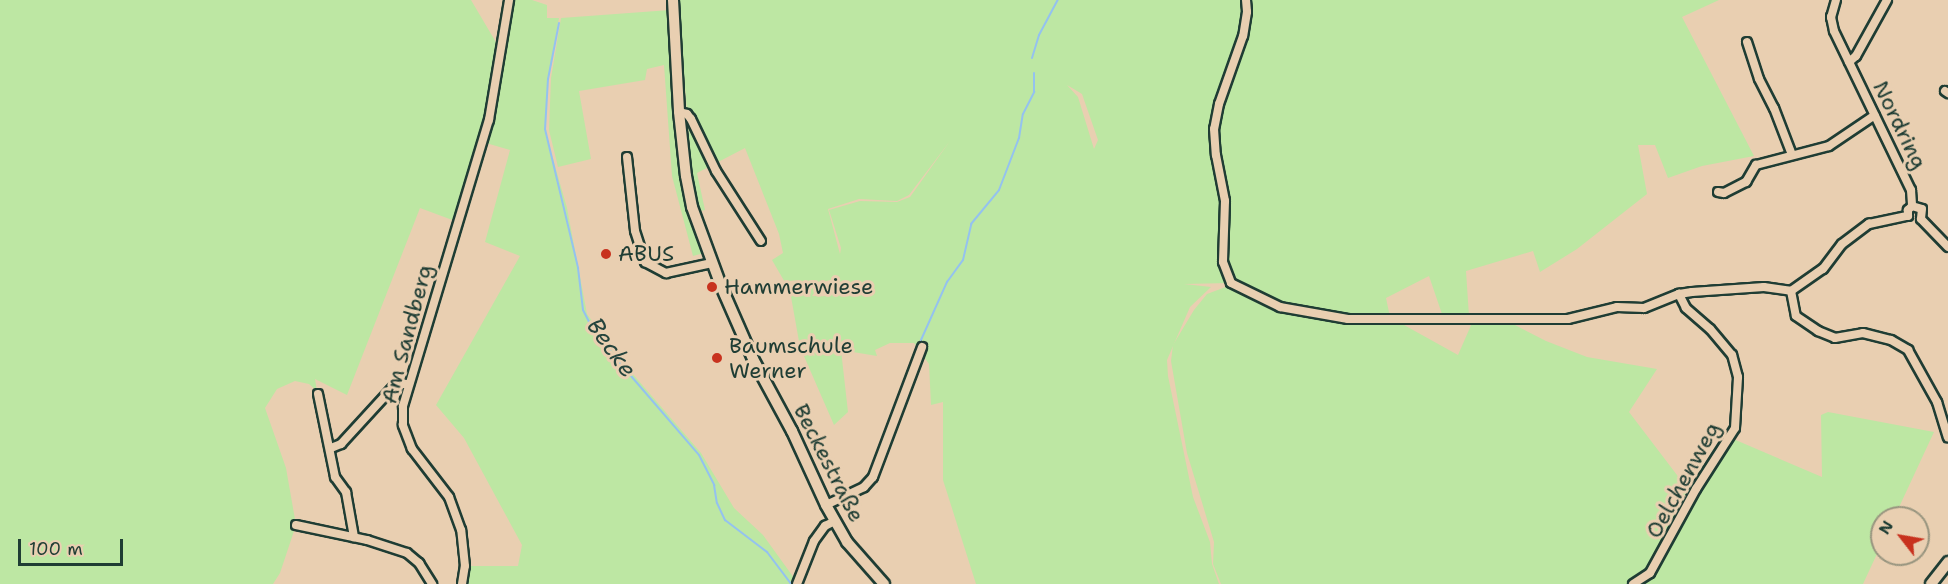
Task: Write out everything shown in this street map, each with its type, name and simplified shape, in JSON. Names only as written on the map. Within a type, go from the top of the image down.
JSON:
[{"type":"main road","name":"Beckestraße","points":[[673,0],[679,112],[686,176],[692,207],[712,263],[753,359],[792,431],[826,505],[847,542],[884,584]]},
{"type":"main road","points":[[1931,584],[1948,562]]},
{"type":"street","name":"Am Sandberg","points":[[462,584],[465,566],[461,530],[449,497],[412,449],[403,425],[403,406],[489,120],[509,0]]},
{"type":"street","points":[[1246,0],[1247,12],[1243,36],[1219,104],[1214,129],[1216,155],[1225,201],[1223,262],[1231,284],[1280,307],[1348,319],[1568,319],[1617,307],[1644,308],[1679,294],[1764,287],[1791,291],[1823,268],[1842,244],[1869,224],[1908,216],[1914,222],[1922,219]]},
{"type":"street","name":"Nordring","points":[[1836,0],[1831,17],[1834,31],[1911,190],[1912,206],[1908,210],[1908,216]]},
{"type":"street","name":"Nordring","points":[[1849,62],[1856,56],[1887,0]]},
{"type":"street","points":[[1747,42],[1759,79],[1774,108],[1792,156]]},
{"type":"street","points":[[679,112],[687,114],[691,119],[716,171],[761,241]]},
{"type":"street","points":[[1719,192],[1724,193],[1746,183],[1756,165],[1829,146],[1875,115]]},
{"type":"street","points":[[627,157],[635,231],[645,262],[666,273],[712,263]]},
{"type":"street","name":"Nordring","points":[[1912,206],[1922,209],[1922,219],[1948,247]]},
{"type":"street","points":[[1791,291],[1796,316],[1818,331],[1835,338],[1863,333],[1891,340],[1908,350],[1937,402],[1948,437]]},
{"type":"street","name":"Oelchenweg","points":[[1633,584],[1650,573],[1696,489],[1735,428],[1738,377],[1732,355],[1710,329],[1686,308],[1679,294]]},
{"type":"street","points":[[826,505],[864,488],[873,477],[922,347]]},
{"type":"street","points":[[331,448],[341,444],[396,384],[409,384]]},
{"type":"street","points":[[318,394],[331,448],[335,477],[346,492],[354,537]]},
{"type":"street","points":[[797,584],[814,541],[825,526],[835,521]]},
{"type":"street","points":[[296,525],[354,537],[407,553],[419,563],[432,584]]},
{"type":"green space","points":[[0,0],[471,0],[497,44],[485,120],[455,221],[420,208],[347,395],[315,379],[317,391],[309,384],[295,381],[277,389],[265,408],[286,468],[296,525],[280,573],[273,584],[0,584]]},
{"type":"green space","points":[[511,0],[532,0],[547,5],[547,18],[559,18],[548,79],[545,131],[567,208],[587,314],[619,358],[701,453],[734,508],[763,535],[794,578],[792,584],[466,584],[468,566],[518,566],[522,545],[464,438],[436,405],[520,256],[485,242],[510,150],[486,143],[494,121]]},
{"type":"green space","points":[[678,0],[1719,0],[1682,17],[1754,156],[1702,166],[1668,178],[1655,145],[1638,145],[1647,194],[1577,249],[1540,272],[1533,251],[1466,271],[1469,316],[1443,317],[1429,276],[1386,298],[1390,317],[1349,316],[1281,305],[1241,286],[1233,282],[1225,261],[1227,202],[1225,196],[1221,262],[1230,283],[1184,284],[1211,287],[1190,307],[1167,360],[1168,376],[1193,497],[1210,542],[1212,564],[1219,584],[976,584],[943,480],[943,402],[931,405],[929,364],[914,343],[890,343],[875,350],[877,356],[841,350],[848,412],[834,425],[800,347],[790,291],[772,260],[783,253],[779,234],[745,148],[697,173],[705,210],[700,211],[692,175]],"holes":[[[1067,85],[1082,94],[1098,140],[1094,149],[1078,97]],[[950,141],[910,197],[897,202],[860,201],[829,210],[841,248],[840,254],[828,209],[859,199],[897,201],[909,195]]]},
{"type":"green space","points":[[670,10],[670,64],[682,178],[704,253],[693,256],[672,176],[664,65],[647,69],[645,80],[579,91],[591,159],[558,167],[549,130],[551,78],[561,18]]},
{"type":"green space","points":[[1231,285],[1279,310],[1395,320],[1458,355],[1472,323],[1511,323],[1546,341],[1587,357],[1657,369],[1629,412],[1680,479],[1695,489],[1649,572],[1631,584],[1221,584],[1213,564],[1214,542],[1187,453],[1171,361],[1173,345],[1194,310],[1207,294]]},
{"type":"green space","points":[[1828,412],[1934,432],[1900,506],[1870,506],[1871,566],[1863,584],[1636,584],[1640,582],[1679,526],[1731,438],[1822,477],[1821,415]]},
{"type":"waterway","points":[[1032,58],[1039,35],[1058,0]]},
{"type":"waterway","name":"Becke","points":[[559,23],[548,79],[545,129],[578,268],[583,310],[592,328],[699,455],[714,485],[717,503],[725,520],[767,552],[791,584]]},
{"type":"waterway","points":[[921,340],[947,282],[963,260],[971,224],[999,190],[1019,138],[1023,114],[1034,92],[1034,73]]},
{"type":"place","name":"ABUS","points":[[606,254]]},
{"type":"place","name":"Hammerwiese","points":[[712,287]]},
{"type":"place","name":"Baumschule Werner","points":[[717,358]]}]
